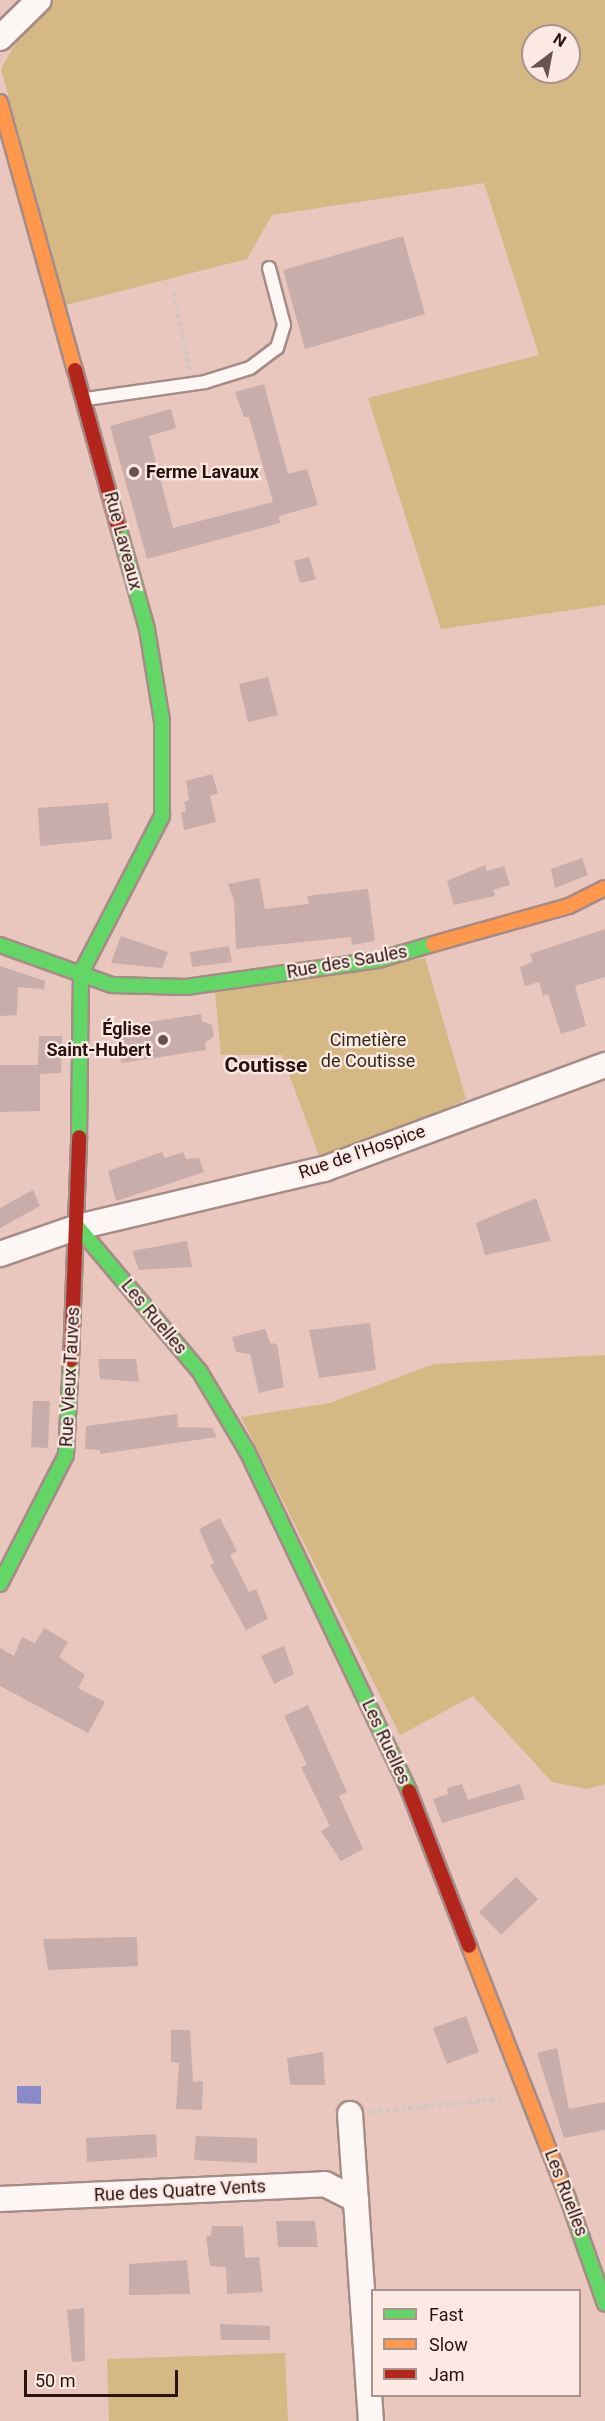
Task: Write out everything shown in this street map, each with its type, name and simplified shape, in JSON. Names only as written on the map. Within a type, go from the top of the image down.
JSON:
[{"type":"street","points":[[0,38],[39,0]]},
{"type":"street","name":"Rue Laveaux","points":[[0,102],[147,629],[162,721],[162,816],[81,973]]},
{"type":"street","name":"Rue des Saules","points":[[0,945],[112,985],[186,987],[378,960],[569,906],[605,888]]},
{"type":"street","name":"Rue Vieux Tauves","points":[[0,1584],[66,1455],[78,1227],[81,973]]},
{"type":"street","name":"Rue de l'Hospice","points":[[0,1254],[78,1227],[324,1168],[605,1065]]},
{"type":"street","name":"Les Ruelles","points":[[78,1227],[200,1372],[247,1451],[410,1792],[596,2271],[605,2304]]},
{"type":"street","points":[[350,2114],[371,2421]]},
{"type":"street","name":"Rue des Quatre Vents","points":[[0,2199],[325,2184],[356,2200]]},
{"type":"lane","points":[[84,399],[193,384],[250,368],[277,348],[284,326],[269,268]]},
{"type":"path","points":[[174,292],[193,384]]},
{"type":"path","points":[[350,2114],[528,2096]]},
{"type":"green space","points":[[54,0],[605,0],[605,605],[441,629],[368,398],[539,355],[484,183],[272,215],[247,259],[66,305],[1,69],[28,21]]},
{"type":"green space","name":"Cimetière de Coutisse","points":[[425,958],[466,1099],[324,1169],[282,1055],[221,1055],[215,992]]},
{"type":"green space","points":[[605,1355],[605,1784],[587,1789],[552,1782],[473,1696],[400,1735],[241,1417],[330,1403],[434,1364]]},
{"type":"green space","points":[[285,2353],[288,2421],[109,2421],[107,2359]]},
{"type":"water","points":[[17,2086],[41,2086],[41,2104],[17,2103]]},
{"type":"building","points":[[403,236],[425,314],[305,349],[283,270]]},
{"type":"building","name":"Ferme Lavaux","points":[[264,384],[288,474],[307,469],[318,505],[279,516],[280,523],[147,559],[110,426],[171,409],[176,428],[149,436],[173,528],[273,502],[249,417],[244,417],[235,392]]},
{"type":"building","points":[[309,557],[316,579],[300,583],[294,561]]},
{"type":"building","points":[[268,677],[278,715],[248,722],[239,684]]},
{"type":"building","points":[[212,774],[218,793],[210,796],[216,822],[184,830],[181,812],[186,811],[184,802],[189,800],[186,781]]},
{"type":"building","points":[[108,803],[112,839],[40,846],[38,808]]},
{"type":"building","points":[[582,858],[588,875],[555,888],[551,869]]},
{"type":"building","points":[[485,865],[487,871],[504,866],[510,885],[493,890],[495,896],[454,905],[447,881]]},
{"type":"building","points":[[259,878],[265,909],[309,904],[307,896],[368,889],[375,941],[352,945],[351,937],[236,949],[234,900],[228,884]]},
{"type":"building","points":[[605,929],[605,977],[575,986],[586,1026],[561,1034],[548,994],[543,996],[539,982],[525,986],[520,967],[533,962],[530,954]]},
{"type":"building","points":[[121,936],[168,952],[162,968],[111,963]]},
{"type":"building","points":[[229,946],[232,962],[192,967],[190,952]]},
{"type":"building","points":[[0,966],[45,981],[44,989],[18,987],[17,1015],[0,1016]]},
{"type":"building","name":"Église Saint-Hubert","points":[[201,1014],[202,1021],[212,1025],[214,1036],[205,1043],[206,1050],[121,1063],[116,1027]]},
{"type":"building","points":[[39,1036],[62,1036],[61,1073],[40,1074],[40,1111],[0,1112],[0,1065],[38,1065]]},
{"type":"building","points":[[162,1152],[165,1158],[183,1152],[186,1159],[199,1158],[204,1172],[116,1201],[108,1171]]},
{"type":"building","points":[[33,1190],[40,1206],[0,1228],[0,1208]]},
{"type":"building","points":[[536,1198],[551,1241],[485,1255],[476,1223]]},
{"type":"building","points":[[187,1241],[192,1267],[139,1270],[132,1251]]},
{"type":"building","points":[[370,1323],[376,1370],[319,1378],[309,1330]]},
{"type":"building","points":[[265,1329],[270,1343],[277,1344],[284,1387],[259,1393],[250,1354],[236,1352],[232,1337]]},
{"type":"building","points":[[98,1359],[136,1359],[139,1382],[100,1379]]},
{"type":"building","points":[[33,1401],[50,1401],[48,1448],[31,1447]]},
{"type":"building","points":[[177,1414],[178,1427],[212,1428],[217,1437],[100,1454],[100,1450],[85,1449],[86,1426]]},
{"type":"building","points":[[220,1518],[237,1551],[230,1555],[249,1592],[256,1589],[268,1619],[246,1630],[210,1565],[214,1563],[199,1529]]},
{"type":"building","points":[[44,1628],[68,1642],[59,1657],[85,1675],[78,1688],[105,1702],[88,1733],[0,1686],[0,1648],[14,1656],[22,1637],[35,1643]]},
{"type":"building","points":[[284,1646],[294,1674],[274,1684],[261,1656]]},
{"type":"building","points":[[308,1705],[347,1792],[339,1796],[363,1849],[341,1861],[321,1831],[330,1826],[301,1767],[307,1765],[284,1716]]},
{"type":"building","points":[[462,1784],[468,1800],[520,1784],[525,1799],[442,1823],[433,1799],[448,1794],[447,1788]]},
{"type":"building","points":[[516,1877],[538,1899],[501,1935],[479,1912]]},
{"type":"building","points":[[137,1937],[138,1966],[48,1970],[43,1939]]},
{"type":"building","points":[[466,2016],[479,2052],[447,2064],[433,2028]]},
{"type":"building","points":[[171,2030],[190,2030],[193,2082],[203,2081],[202,2110],[176,2109],[179,2063],[171,2062]]},
{"type":"building","points":[[557,2048],[569,2109],[605,2102],[605,2130],[564,2138],[537,2053]]},
{"type":"building","points":[[323,2052],[325,2085],[290,2085],[287,2058]]},
{"type":"building","points":[[156,2134],[157,2157],[87,2162],[86,2138]]},
{"type":"building","points":[[196,2136],[257,2138],[257,2163],[194,2160]]},
{"type":"building","points":[[276,2221],[315,2221],[318,2247],[278,2247]]},
{"type":"building","points":[[212,2226],[243,2226],[245,2258],[259,2257],[263,2292],[227,2294],[226,2267],[210,2266],[206,2237],[211,2235]]},
{"type":"building","points":[[187,2260],[190,2294],[129,2295],[129,2264]]},
{"type":"building","points":[[84,2308],[85,2361],[72,2362],[67,2310]]},
{"type":"building","points":[[220,2324],[270,2326],[270,2340],[221,2340]]},
{"type":"traffic: fast","points":[[79,1137],[81,973],[162,816],[162,721],[147,629],[118,526]]},
{"type":"traffic: fast","points":[[0,945],[112,985],[186,987],[378,960],[433,944]]},
{"type":"traffic: fast","points":[[78,1227],[200,1372],[247,1451],[409,1791]]},
{"type":"traffic: fast","points":[[0,1584],[66,1455],[71,1360]]},
{"type":"traffic: fast","points":[[567,2196],[605,2304]]},
{"type":"traffic: slow","points":[[0,102],[75,370]]},
{"type":"traffic: slow","points":[[433,944],[569,906],[605,888]]},
{"type":"traffic: slow","points":[[469,1946],[567,2196]]},
{"type":"traffic: jam","points":[[75,370],[118,526]]},
{"type":"traffic: jam","points":[[71,1360],[79,1137]]},
{"type":"traffic: jam","points":[[409,1791],[469,1946]]},
{"type":"place","name":"Ferme Lavaux","points":[[134,472]]},
{"type":"place","name":"Église Saint-Hubert","points":[[163,1040]]},
{"type":"district","name":"Coutisse","points":[[266,1065]]}]
